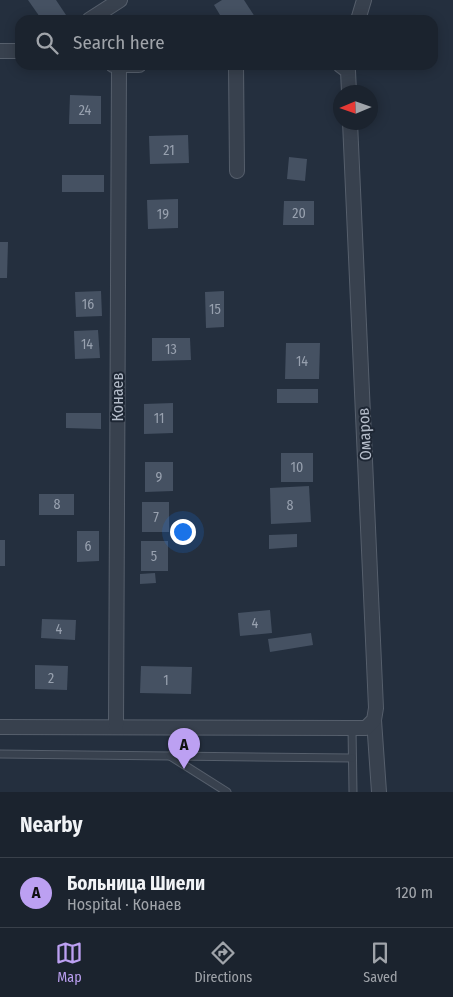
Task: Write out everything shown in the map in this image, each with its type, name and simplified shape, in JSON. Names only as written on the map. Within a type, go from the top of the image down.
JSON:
[{"type":"street","points":[[97,15],[120,0]]},
{"type":"street","points":[[360,15],[364,0]]},
{"type":"street","points":[[0,51],[15,51]]},
{"type":"street","name":"Конаев","points":[[116,70],[116,727]]},
{"type":"street","points":[[236,70],[237,171]]},
{"type":"street","points":[[345,70],[348,85]]},
{"type":"street","name":"Омаров","points":[[350,130],[375,698],[374,720],[379,792]]},
{"type":"street","points":[[0,727],[366,728],[374,720]]},
{"type":"lane","points":[[352,728],[352,792]]},
{"type":"lane","points":[[0,754],[352,758]]},
{"type":"lane","points":[[170,756],[227,792]]},
{"type":"building","points":[[28,0],[56,0],[66,15],[38,15]]},
{"type":"building","points":[[222,0],[244,0],[254,15],[220,15],[214,5]]},
{"type":"building","points":[[70,95],[101,96],[101,124],[69,124]]},
{"type":"building","points":[[188,135],[189,163],[150,164],[149,136]]},
{"type":"building","points":[[289,157],[307,159],[305,181],[287,179]]},
{"type":"building","points":[[62,175],[104,175],[104,192],[62,192]]},
{"type":"building","points":[[178,199],[178,228],[148,229],[147,200]]},
{"type":"building","points":[[284,201],[314,201],[314,225],[283,225]]},
{"type":"building","points":[[0,242],[8,242],[7,278],[0,278]]},
{"type":"building","points":[[101,291],[102,316],[76,317],[75,292]]},
{"type":"building","points":[[224,291],[224,327],[206,328],[205,292]]},
{"type":"building","points":[[98,330],[100,358],[75,359],[74,331]]},
{"type":"building","points":[[152,338],[190,338],[191,360],[152,361]]},
{"type":"building","points":[[286,343],[320,343],[319,379],[285,379]]},
{"type":"building","points":[[277,389],[318,389],[318,403],[277,403]]},
{"type":"building","points":[[173,403],[173,433],[144,434],[144,404]]},
{"type":"building","points":[[66,413],[101,413],[101,429],[66,428]]},
{"type":"building","points":[[281,453],[313,453],[313,482],[281,482]]},
{"type":"building","points":[[145,462],[173,462],[173,491],[145,492]]},
{"type":"building","points":[[309,486],[311,522],[271,524],[270,488]]},
{"type":"building","points":[[39,494],[74,494],[74,515],[39,515]]},
{"type":"building","points":[[142,502],[169,502],[169,532],[142,532]]},
{"type":"building","points":[[77,531],[99,531],[99,561],[77,562]]},
{"type":"building","points":[[297,534],[297,547],[269,549],[269,535]]},
{"type":"building","points":[[0,540],[5,540],[5,566],[0,566]]},
{"type":"building","points":[[141,541],[168,541],[168,571],[141,571]]},
{"type":"building","points":[[155,573],[156,583],[140,584],[140,574]]},
{"type":"building","points":[[270,610],[272,633],[240,636],[238,613]]},
{"type":"building","points":[[42,619],[76,620],[75,640],[41,638]]},
{"type":"building","points":[[311,633],[313,645],[270,652],[268,639]]},
{"type":"building","points":[[35,665],[68,666],[67,690],[35,689]]},
{"type":"building","points":[[141,666],[192,667],[191,694],[140,693]]},
{"type":"place","name":"Больница Шиели","points":[[184,769]]}]
